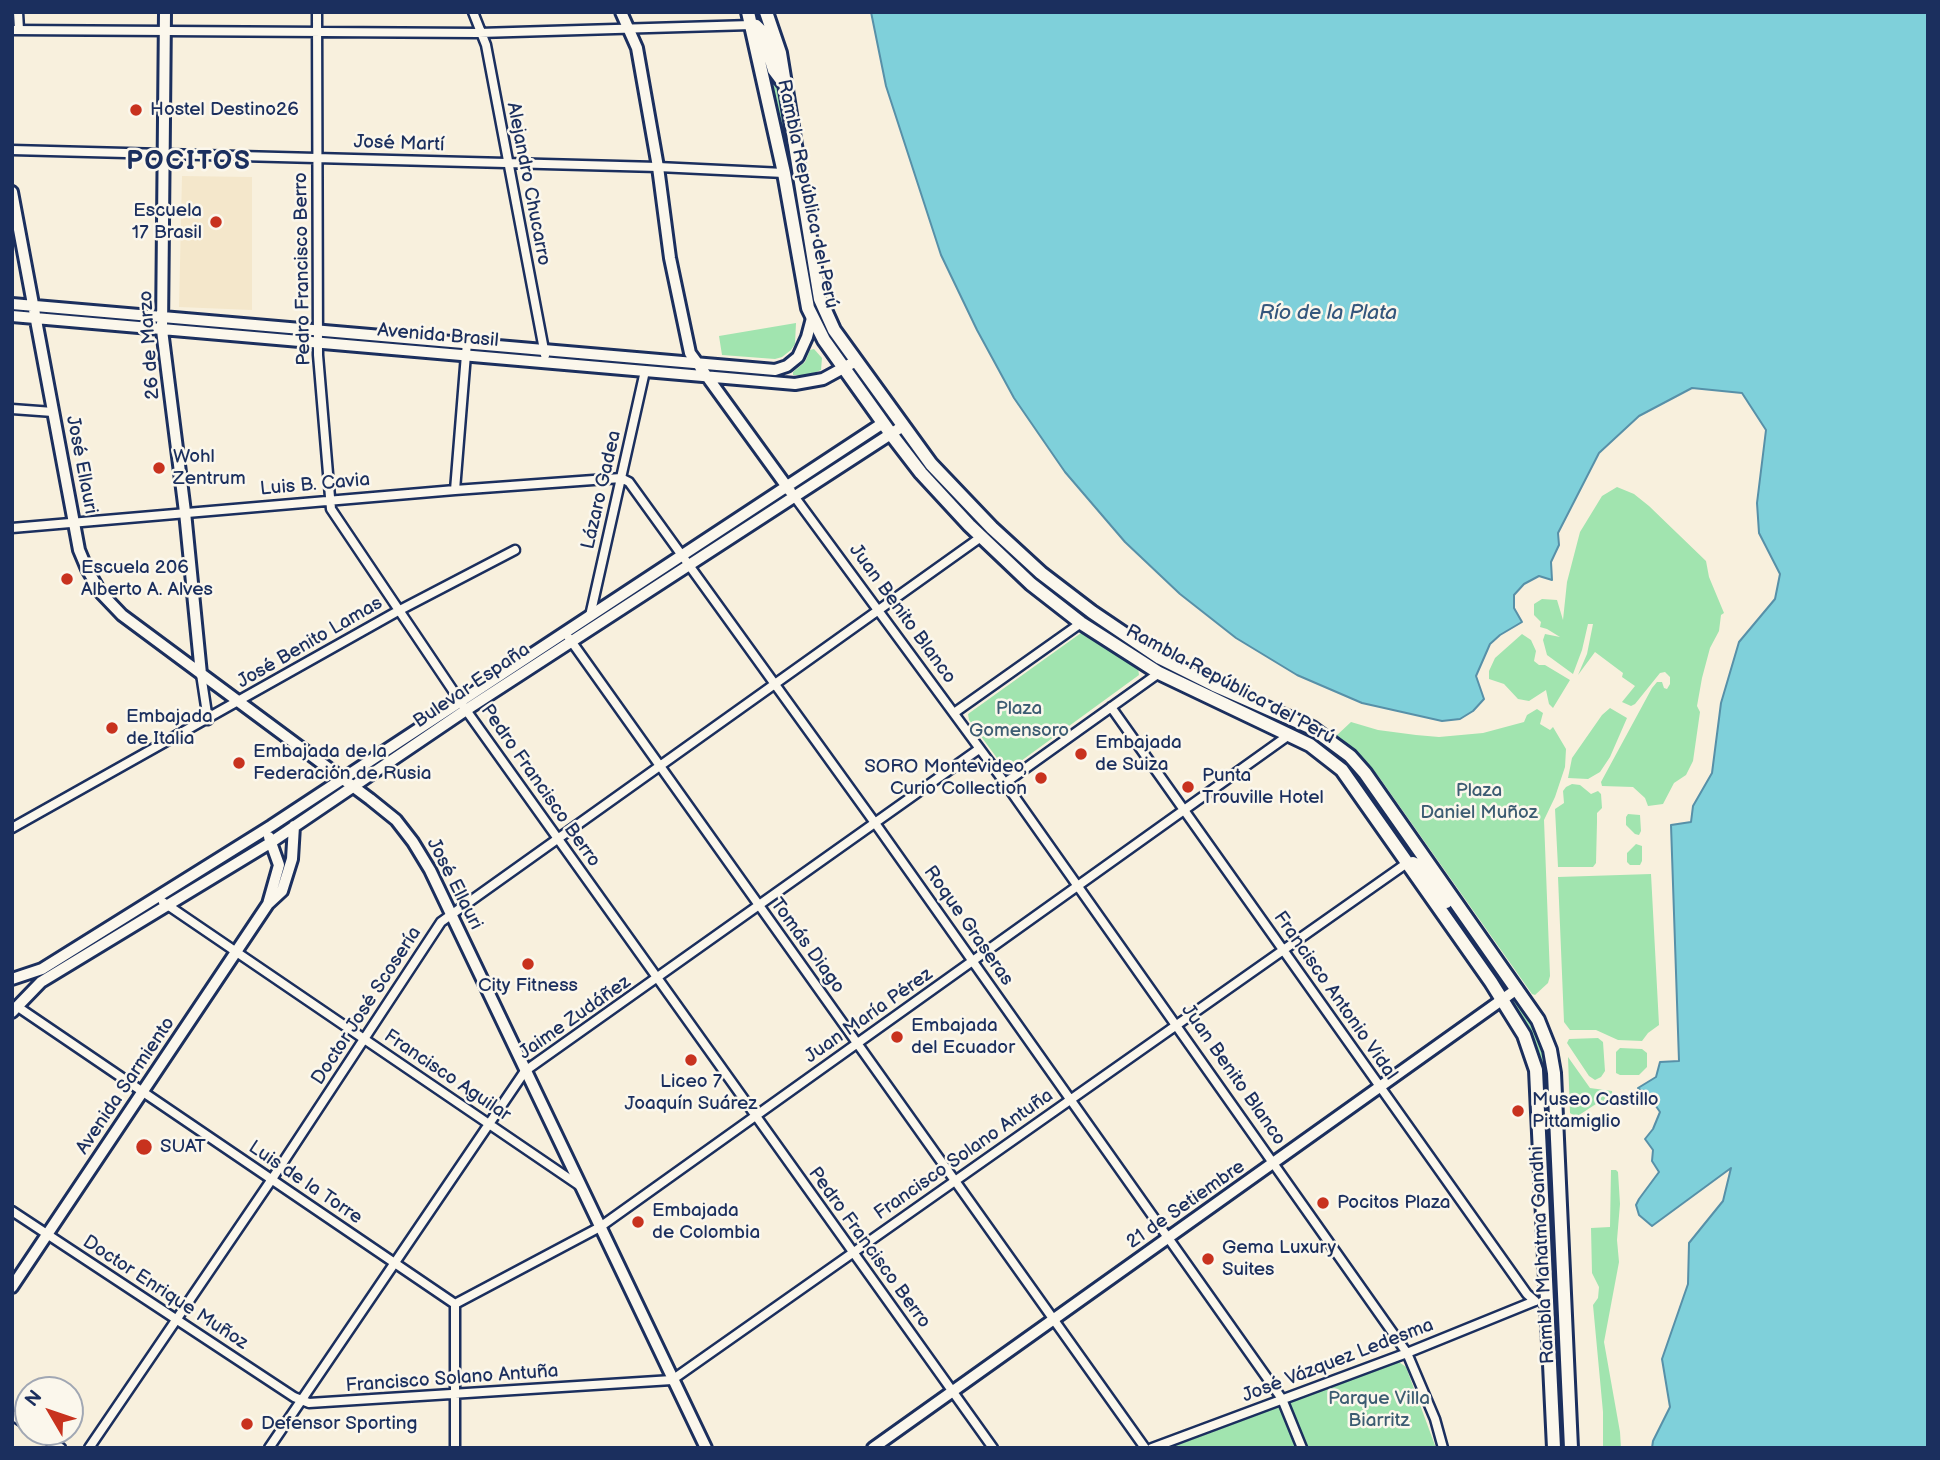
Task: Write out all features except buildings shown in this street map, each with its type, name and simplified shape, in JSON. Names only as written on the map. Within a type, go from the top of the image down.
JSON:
[{"type":"main road","name":"Rambla República del Perú","points":[[766,12],[780,52],[820,299],[834,330],[931,464],[981,518],[1041,573],[1077,601],[1160,658],[1311,728],[1344,751],[1365,773],[1419,849]]},
{"type":"main road","name":"Rambla República del Perú","points":[[749,19],[784,173],[806,301],[812,318],[844,369],[921,473],[981,537],[1031,584],[1081,623],[1159,673],[1200,695],[1318,750],[1342,770],[1407,863]]},
{"type":"main road","points":[[749,19],[761,29],[774,70],[785,84]]},
{"type":"main road","name":"Rambla Mahatma Gandhi","points":[[1419,849],[1517,989],[1542,1028],[1550,1050],[1555,1073],[1571,1445]]},
{"type":"main road","points":[[1407,863],[1421,867],[1468,933],[1489,948]]},
{"type":"main road","name":"Rambla Mahatma Gandhi","points":[[1407,863],[1503,1000],[1524,1035],[1536,1070],[1542,1302],[1554,1448]]},
{"type":"main road","points":[[1542,1302],[1557,1312],[1562,1415],[1571,1445]]},
{"type":"street","points":[[19,12],[15,30],[164,32],[480,33],[627,29],[749,19]]},
{"type":"street","name":"26 de Marzo","points":[[165,12],[162,330],[185,512],[201,674]]},
{"type":"street","name":"Pedro Francisco Berro","points":[[317,12],[318,344],[331,509],[463,706],[993,1448]]},
{"type":"street","name":"Alejandro Chucarro","points":[[473,12],[486,46],[547,363]]},
{"type":"street","name":"Juan Benito Blanco","points":[[621,12],[636,48],[685,338],[696,363],[1005,783],[1407,1353],[1435,1419],[1443,1448]]},
{"type":"street","name":"José Martí","points":[[12,150],[658,167],[784,173]]},
{"type":"street","name":"José Ellauri","points":[[12,192],[79,550],[101,593],[122,615],[396,820],[413,842],[430,870],[706,1448]]},
{"type":"street","name":"Avenida Brasil","points":[[12,304],[775,370],[787,366],[801,352],[812,318]]},
{"type":"street","name":"Avenida Brasil","points":[[12,316],[795,384],[823,379],[856,361]]},
{"type":"street","points":[[455,489],[467,342]]},
{"type":"street","name":"Lázaro Gadea","points":[[590,616],[645,371]]},
{"type":"street","points":[[12,410],[53,412]]},
{"type":"street","name":"Bulevar España","points":[[15,1010],[41,982],[343,779],[463,706],[887,429],[903,426]]},
{"type":"street","name":"Luis B. Cavia","points":[[12,528],[329,499],[621,478]]},
{"type":"street","name":"Roque Graseras","points":[[621,478],[634,488],[875,823],[1282,1399],[1302,1448]]},
{"type":"street","name":"Doctor José Scosería","points":[[89,1448],[272,1179],[440,922],[981,537]]},
{"type":"street","name":"José Benito Lamas","points":[[12,828],[398,611],[515,550]]},
{"type":"street","name":"Bulevar España","points":[[568,637],[590,616],[686,560]]},
{"type":"street","points":[[954,713],[1081,623]]},
{"type":"street","name":"Tomás Diago","points":[[568,637],[1145,1448]]},
{"type":"street","points":[[1005,783],[1159,673]]},
{"type":"street","points":[[201,674],[208,720]]},
{"type":"street","name":"Bulevar España","points":[[13,979],[42,969],[270,842],[354,787],[463,706]]},
{"type":"street","name":"Francisco Antonio Vidal","points":[[1111,708],[1527,1294],[1542,1302]]},
{"type":"street","name":"Juan María Pérez","points":[[455,1304],[600,1227],[1289,735]]},
{"type":"street","name":"Jaime Zudáñez","points":[[269,1448],[525,1071],[979,749]]},
{"type":"street","name":"Avenida Sarmiento","points":[[12,1287],[268,904],[282,891],[292,859],[293,826]]},
{"type":"street","name":"Avenida Sarmiento","points":[[268,904],[279,865],[270,842],[271,827]]},
{"type":"street","name":"Francisco Solano Antuña","points":[[301,1401],[309,1403],[455,1395],[672,1380],[1407,863]]},
{"type":"street","name":"Francisco Aguilar","points":[[163,901],[235,953],[489,1122],[580,1186]]},
{"type":"street","name":"Bulevar España","points":[[13,979],[22,986],[26,998]]},
{"type":"street","name":"21 de Setiembre","points":[[873,1448],[1517,989]]},
{"type":"street","name":"Luis de la Torre","points":[[15,1010],[143,1092],[455,1304]]},
{"type":"street","name":"Doctor Enrique Muñoz","points":[[12,1211],[301,1401]]},
{"type":"street","name":"José Vázquez Ledesma","points":[[1152,1448],[1542,1302]]},
{"type":"street","points":[[455,1304],[455,1448]]},
{"type":"shaded area","name":"Escuela 17 Brasil","points":[[182,176],[252,177],[252,310],[179,307]]},
{"type":"green space","points":[[760,34],[780,91],[814,300],[820,317],[843,356],[823,326],[812,300],[787,157]]},
{"type":"green space","points":[[796,323],[795,344],[782,357],[775,359],[722,355],[719,336]]},
{"type":"green space","points":[[814,349],[822,358],[821,370],[809,375],[793,375],[805,362],[810,350]]},
{"type":"green space","points":[[1617,487],[1634,494],[1649,506],[1706,561],[1709,577],[1724,613],[1721,615],[1719,631],[1710,648],[1702,678],[1693,761],[1686,775],[1674,783],[1663,804],[1648,806],[1645,798],[1633,787],[1602,786],[1601,782],[1652,688],[1657,682],[1662,682],[1667,689],[1670,677],[1665,672],[1660,673],[1635,704],[1631,706],[1622,702],[1635,686],[1622,677],[1623,673],[1595,652],[1578,675],[1587,654],[1593,624],[1588,624],[1573,674],[1547,655],[1543,640],[1545,634],[1560,637],[1540,627],[1541,622],[1534,615],[1534,604],[1542,599],[1557,600],[1563,620],[1567,582],[1580,532],[1602,496]]},
{"type":"green space","name":"Plaza Gomensoro","points":[[1081,633],[1138,668],[1139,675],[1010,769],[1005,769],[969,720],[968,714]]},
{"type":"green space","points":[[1522,634],[1531,640],[1536,651],[1534,661],[1570,680],[1553,708],[1549,704],[1546,690],[1529,701],[1518,699],[1504,684],[1489,679],[1489,671],[1495,658]]},
{"type":"green space","points":[[1610,708],[1627,718],[1610,757],[1600,772],[1588,779],[1568,778],[1572,758],[1602,715]]},
{"type":"green space","name":"Plaza Daniel Muñoz","points":[[1537,709],[1543,713],[1540,724],[1550,730],[1553,727],[1566,749],[1565,767],[1544,820],[1550,976],[1548,983],[1535,995],[1379,777],[1360,755],[1336,736],[1351,722],[1378,730],[1439,737],[1483,733],[1524,722],[1527,715]]},
{"type":"green space","points":[[1287,725],[1321,742],[1353,767],[1421,862],[1411,859],[1336,758],[1314,740]]},
{"type":"green space","points":[[1572,784],[1580,785],[1591,794],[1598,791],[1601,794],[1602,808],[1597,813],[1596,863],[1593,867],[1558,867],[1555,809],[1564,803],[1563,791]]},
{"type":"green space","points":[[1628,814],[1640,815],[1639,835],[1626,825]]},
{"type":"green space","points":[[1636,844],[1642,846],[1642,861],[1640,865],[1630,865],[1627,862],[1627,853]]},
{"type":"green space","points":[[1422,872],[1466,934],[1488,955],[1509,984],[1503,990]]},
{"type":"green space","points":[[1651,874],[1659,1025],[1642,1041],[1618,1040],[1596,1030],[1570,1030],[1564,1022],[1558,877]]},
{"type":"green space","points":[[1516,996],[1533,1021],[1548,1061],[1558,1306],[1552,1299],[1542,1080],[1533,1037],[1511,1001]]},
{"type":"green space","points":[[1598,1038],[1603,1042],[1605,1071],[1595,1080],[1589,1076],[1567,1043],[1569,1039]]},
{"type":"green space","points":[[1620,1048],[1642,1049],[1647,1053],[1647,1067],[1639,1075],[1616,1073],[1616,1052]]},
{"type":"green space","points":[[1568,1057],[1590,1088],[1612,1091],[1613,1103],[1596,1104],[1576,1117],[1570,1113]]},
{"type":"green space","points":[[1611,1170],[1618,1172],[1619,1262],[1604,1342],[1621,1448],[1603,1448],[1603,1412],[1593,1305],[1598,1298],[1599,1287],[1592,1273],[1591,1228],[1610,1227]]},
{"type":"green space","points":[[1553,1317],[1559,1419],[1565,1434],[1566,1448],[1559,1448]]},
{"type":"green space","name":"Parque Villa Biarritz","points":[[1399,1362],[1406,1367],[1436,1448],[1169,1448]]},
{"type":"water","name":"Río de la Plata","points":[[871,12],[1928,12],[1928,1448],[1652,1448],[1670,1407],[1662,1359],[1688,1284],[1689,1243],[1723,1201],[1731,1168],[1652,1226],[1639,1215],[1636,1205],[1659,1172],[1652,1161],[1653,1150],[1645,1139],[1653,1129],[1660,1112],[1651,1099],[1638,1088],[1656,1077],[1660,1062],[1679,1061],[1671,825],[1691,822],[1693,806],[1712,773],[1721,703],[1739,642],[1775,599],[1780,574],[1759,533],[1757,503],[1766,430],[1742,393],[1692,388],[1639,416],[1599,453],[1558,533],[1559,545],[1551,562],[1552,580],[1539,576],[1524,584],[1514,595],[1514,608],[1522,622],[1490,644],[1476,676],[1484,699],[1473,711],[1460,719],[1442,721],[1362,703],[1297,675],[1236,638],[1180,594],[1125,542],[1065,472],[1014,398],[941,255],[886,86]]},
{"type":"place","name":"Hostel Destino26","points":[[136,110]]},
{"type":"place","name":"Escuela 17 Brasil","points":[[216,222]]},
{"type":"place","name":"Wohl Zentrum","points":[[159,468]]},
{"type":"place","name":"Escuela 206 Alberto A. Alves","points":[[67,579]]},
{"type":"place","name":"Embajada de Italia","points":[[112,728]]},
{"type":"place","name":"Embajada de Suiza","points":[[1081,754]]},
{"type":"place","name":"Embajada de la Federación de Rusia","points":[[239,763]]},
{"type":"place","name":"SORO Montevideo, Curio Collection","points":[[1041,778]]},
{"type":"place","name":"Punta Trouville Hotel","points":[[1188,787]]},
{"type":"place","name":"City Fitness","points":[[528,964]]},
{"type":"place","name":"Embajada del Ecuador","points":[[897,1037]]},
{"type":"place","name":"Liceo 7 Joaquín Suárez","points":[[691,1060]]},
{"type":"place","name":"Museo Castillo Pittamiglio","points":[[1518,1111]]},
{"type":"place","name":"SUAT","points":[[144,1147]]},
{"type":"place","name":"Pocitos Plaza","points":[[1323,1203]]},
{"type":"place","name":"Embajada de Colombia","points":[[638,1222]]},
{"type":"place","name":"Gema Luxury Suites","points":[[1208,1259]]},
{"type":"place","name":"Defensor Sporting","points":[[247,1424]]},
{"type":"district","name":"POCITOS","points":[[189,162]]}]
